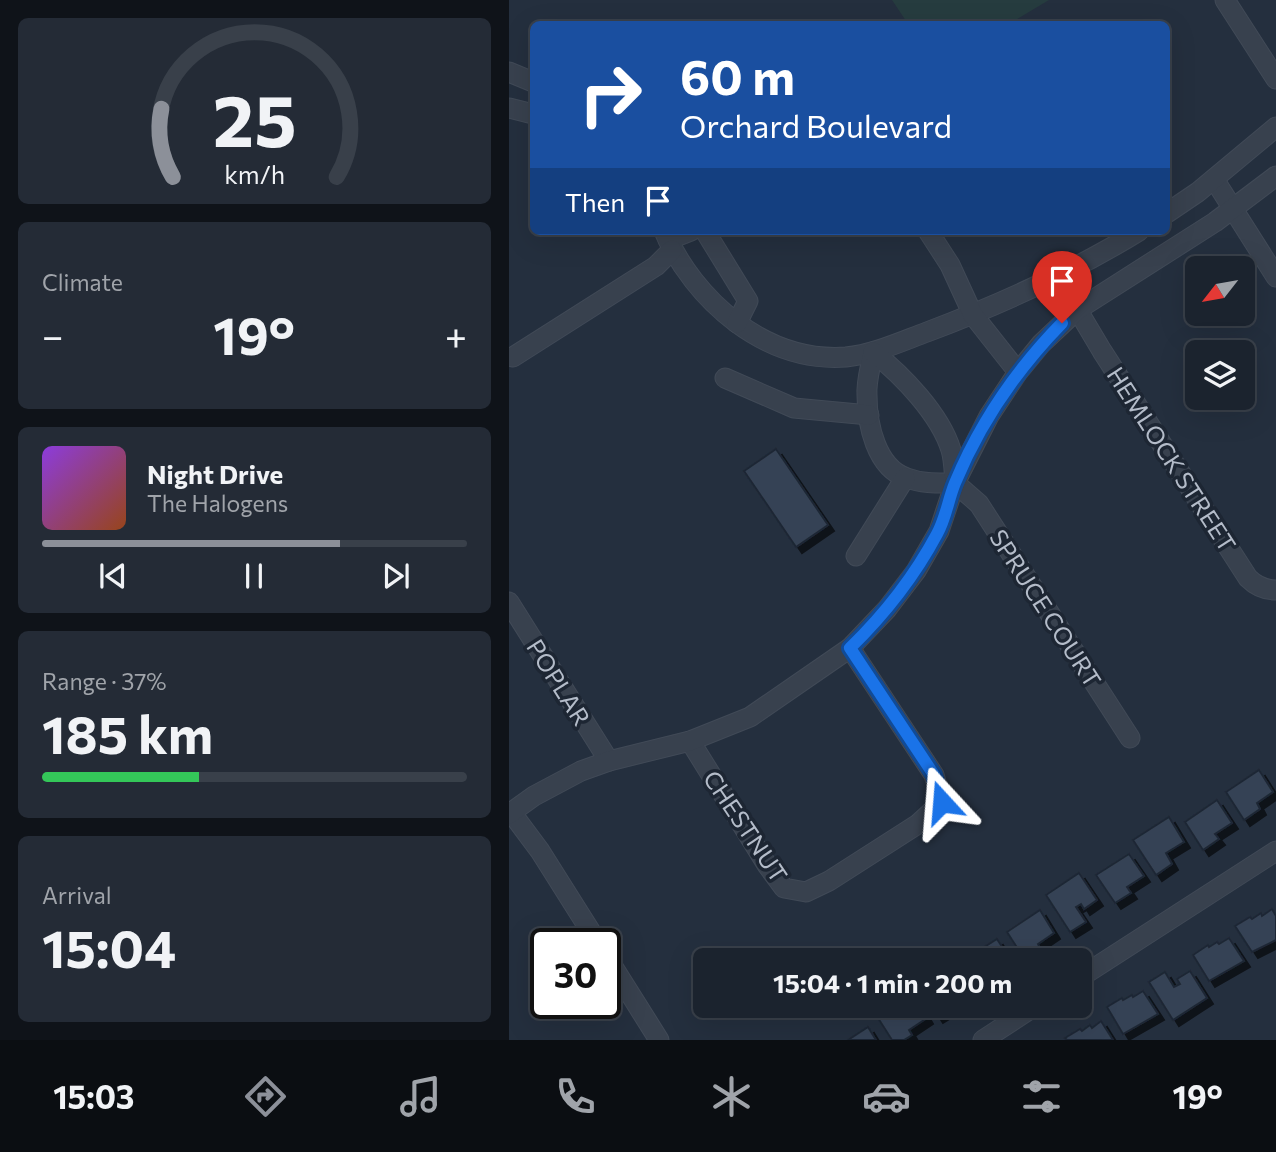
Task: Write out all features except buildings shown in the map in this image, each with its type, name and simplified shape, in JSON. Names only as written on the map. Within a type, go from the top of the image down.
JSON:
[{"type":"street","points":[[1225,0],[1276,79]]},
{"type":"street","points":[[509,72],[530,81]]},
{"type":"street","points":[[509,108],[530,113]]},
{"type":"street","points":[[1170,211],[1214,179],[1276,127]]},
{"type":"street","points":[[589,928],[541,851],[510,813],[560,780],[609,761],[690,741],[750,717],[850,648],[887,609],[916,571],[939,531],[955,483],[989,416],[1018,372],[1041,344],[1078,310],[1179,246],[1276,176]]},
{"type":"street","points":[[1214,179],[1276,276]]},
{"type":"street","points":[[707,235],[748,301],[737,323]]},
{"type":"street","points":[[931,235],[950,265],[973,315],[1018,372]]},
{"type":"street","points":[[668,241],[701,292],[746,330],[783,347],[811,355],[845,357],[873,352],[973,315],[1058,277],[1132,235]]},
{"type":"street","points":[[513,357],[656,266],[668,241]]},
{"type":"street","name":"HEMLOCK STREET","points":[[1058,277],[1248,578],[1256,585],[1276,590]]},
{"type":"street","points":[[873,352],[866,394],[878,450],[891,468],[905,478],[934,484],[955,483]]},
{"type":"street","points":[[873,352],[911,386],[937,424],[950,449],[955,483]]},
{"type":"street","points":[[725,378],[794,408],[869,415]]},
{"type":"street","points":[[855,556],[905,478]]},
{"type":"street","name":"SPRUCE COURT","points":[[955,483],[979,504],[1130,738]]},
{"type":"street","name":"POPLAR","points":[[509,602],[609,761]]},
{"type":"street","name":"CHESTNUT","points":[[690,741],[784,888],[806,892],[829,881],[918,824],[942,802],[934,775],[850,648]]},
{"type":"street","points":[[1092,970],[1276,851]]},
{"type":"street","points":[[621,979],[659,1040]]},
{"type":"street","points":[[983,1040],[1017,1018]]},
{"type":"green space","points":[[892,0],[1049,0],[1014,21],[906,21]]},
{"type":"route","points":[[942,802],[934,775],[850,648],[869,630],[916,571],[939,531],[955,483],[989,416],[1018,372],[1062,323]]}]
